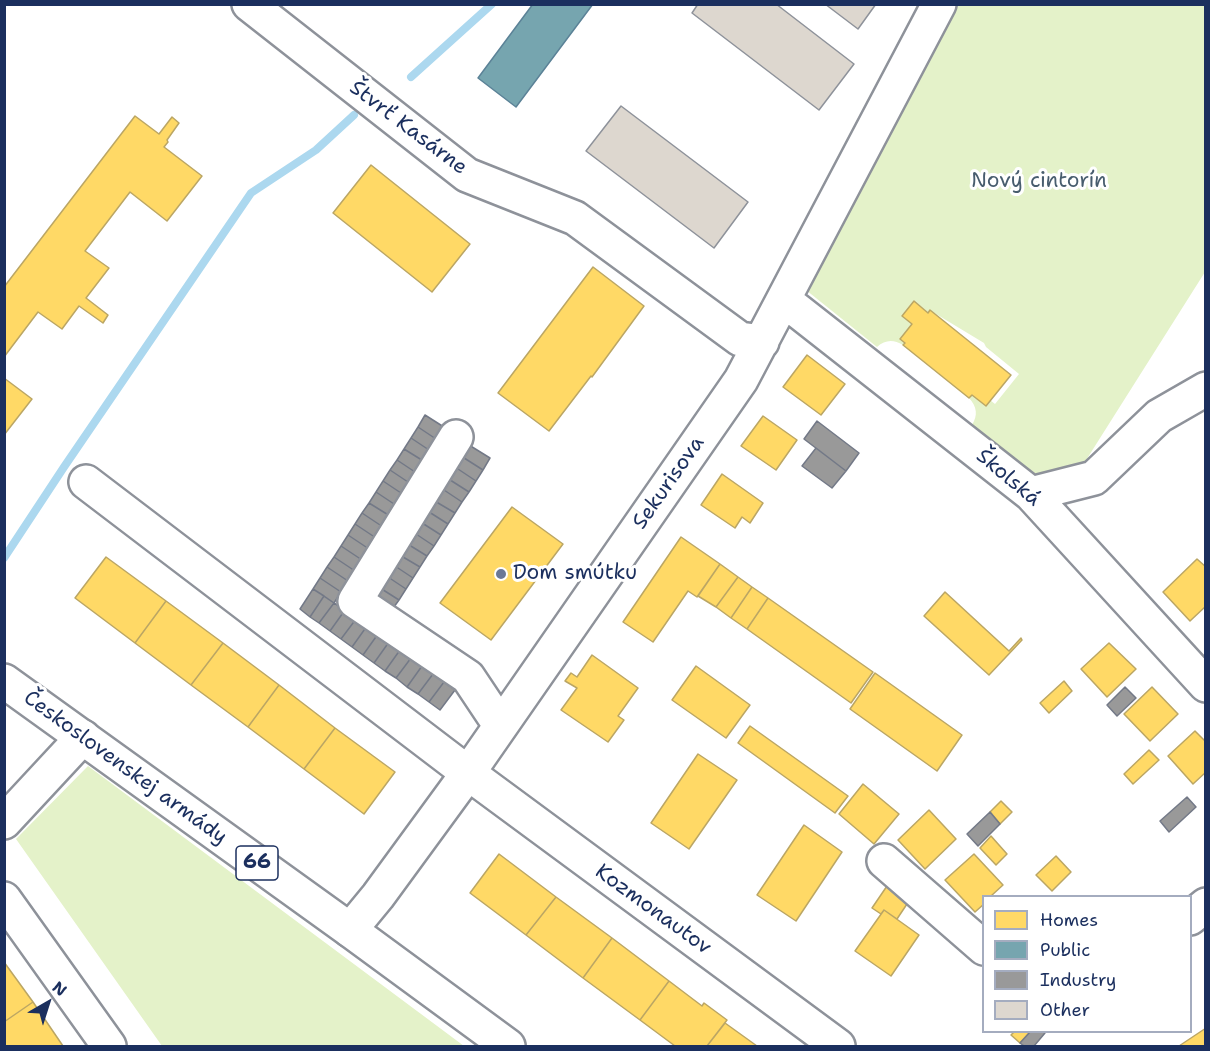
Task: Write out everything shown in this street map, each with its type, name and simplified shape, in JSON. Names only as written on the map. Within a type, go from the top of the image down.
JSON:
[{"type":"street","name":"Sekurisova","points":[[350,930],[378,896],[468,773],[741,380],[939,4]]},
{"type":"street","name":"Štvrť Kasárne","points":[[247,5],[467,175],[575,218],[740,339],[762,342]]},
{"type":"street","name":"Školská","points":[[784,300],[1031,494],[1206,685]]},
{"type":"street","points":[[1031,494],[1094,478],[1159,416],[1206,389]]},
{"type":"street","points":[[456,437],[355,601],[468,677],[500,725]]},
{"type":"street","name":"Kozmonautov","points":[[86,482],[468,773],[838,1047]]},
{"type":"street","name":"Československej armády","points":[[4,681],[350,930],[507,1047]]},
{"type":"street","points":[[4,822],[83,737]]},
{"type":"street","points":[[884,861],[982,946]]},
{"type":"street","points":[[4,899],[109,1047]]},
{"type":"street","points":[[1192,917],[1206,905]]},
{"type":"green space","name":"Nový cintorín","points":[[947,5],[1205,5],[1205,272],[1083,465],[1032,474],[972,425],[976,411],[969,398],[972,395],[986,406],[990,400],[995,404],[1019,374],[984,343],[931,311],[928,313],[914,301],[902,316],[912,324],[900,338],[905,343],[903,345],[889,341],[877,347],[796,282]]},
{"type":"green space","points":[[88,766],[464,1046],[162,1046],[16,839]]},
{"type":"building: Homes","points":[[135,116],[159,134],[172,117],[179,123],[164,147],[202,176],[167,221],[130,192],[85,251],[109,268],[86,298],[108,315],[103,323],[79,306],[62,329],[38,312],[4,357],[4,287]]},
{"type":"building: Homes","points":[[371,165],[470,244],[432,292],[333,213]]},
{"type":"building: Homes","points":[[593,267],[644,306],[549,431],[498,393]]},
{"type":"building: Homes","points":[[914,301],[928,313],[930,310],[1011,375],[986,406],[972,395],[969,398],[903,345],[905,343],[900,339],[912,324],[902,316]]},
{"type":"building: Homes","points":[[807,355],[845,384],[821,415],[783,387]]},
{"type":"building: Homes","points":[[4,378],[32,399],[4,435]]},
{"type":"building: Homes","points":[[763,416],[797,440],[776,470],[741,446]]},
{"type":"building: Homes","points":[[722,474],[763,503],[750,523],[742,517],[735,528],[701,505]]},
{"type":"building: Homes","name":"Dom smútku","points":[[512,507],[563,544],[491,640],[440,603]]},
{"type":"building: Homes","points":[[681,537],[720,564],[697,597],[688,591],[653,642],[623,622]]},
{"type":"building: Homes","points":[[106,557],[166,601],[135,643],[75,598]]},
{"type":"building: Homes","points":[[1197,559],[1206,567],[1206,606],[1190,621],[1163,592]]},
{"type":"building: Homes","points":[[720,564],[738,577],[716,607],[698,596]]},
{"type":"building: Homes","points":[[738,577],[752,587],[731,618],[716,607]]},
{"type":"building: Homes","points":[[752,587],[768,598],[747,629],[731,618]]},
{"type":"building: Homes","points":[[945,592],[1009,651],[1021,638],[1022,640],[989,675],[924,616]]},
{"type":"building: Homes","points":[[768,598],[873,672],[851,703],[747,629]]},
{"type":"building: Homes","points":[[166,601],[223,643],[191,685],[135,643]]},
{"type":"building: Homes","points":[[223,643],[279,685],[248,727],[191,685]]},
{"type":"building: Homes","points":[[1109,643],[1136,669],[1107,697],[1081,669]]},
{"type":"building: Homes","points":[[592,655],[638,688],[618,716],[624,720],[608,742],[561,710],[577,688],[565,681],[571,673],[577,677]]},
{"type":"building: Homes","points":[[696,666],[750,705],[726,738],[672,700]]},
{"type":"building: Homes","points":[[875,673],[962,735],[937,771],[850,709]]},
{"type":"building: Homes","points":[[1064,681],[1072,691],[1049,713],[1040,703]]},
{"type":"building: Homes","points":[[279,685],[335,728],[304,769],[248,727]]},
{"type":"building: Homes","points":[[1152,687],[1178,714],[1150,741],[1124,714]]},
{"type":"building: Homes","points":[[750,726],[848,796],[835,813],[738,743]]},
{"type":"building: Homes","points":[[335,728],[395,772],[364,814],[304,769]]},
{"type":"building: Homes","points":[[1195,731],[1206,742],[1206,772],[1193,784],[1168,756]]},
{"type":"building: Homes","points":[[1149,750],[1159,760],[1133,784],[1124,774]]},
{"type":"building: Homes","points":[[698,754],[737,780],[689,849],[651,823]]},
{"type":"building: Homes","points":[[863,784],[899,814],[874,844],[839,814]]},
{"type":"building: Homes","points":[[1001,801],[1012,812],[1000,824],[990,812]]},
{"type":"building: Homes","points":[[929,810],[956,839],[925,869],[898,840]]},
{"type":"building: Homes","points":[[804,825],[842,852],[796,921],[757,895]]},
{"type":"building: Homes","points":[[991,836],[1007,854],[996,865],[980,848]]},
{"type":"building: Homes","points":[[499,854],[556,897],[526,935],[470,893]]},
{"type":"building: Homes","points":[[974,854],[1003,885],[992,895],[982,895],[982,906],[975,912],[945,880]]},
{"type":"building: Homes","points":[[1056,856],[1071,872],[1052,891],[1036,875]]},
{"type":"building: Homes","points":[[887,886],[907,904],[897,919],[884,910],[881,914],[872,908]]},
{"type":"building: Homes","points":[[556,897],[612,938],[583,978],[526,935]]},
{"type":"building: Homes","points":[[884,910],[919,935],[891,976],[855,951]]},
{"type":"building: Homes","points":[[612,938],[669,981],[640,1020],[583,978]]},
{"type":"building: Homes","points":[[4,962],[33,1002],[4,1022]]},
{"type":"building: Homes","points":[[669,981],[702,1006],[704,1003],[727,1020],[707,1046],[675,1046],[640,1020]]},
{"type":"building: Homes","points":[[33,1002],[63,1046],[4,1046],[4,1022]]},
{"type":"building: Homes","points":[[725,1023],[757,1046],[707,1046]]},
{"type":"building: Homes","points":[[1206,1028],[1206,1046],[1179,1046]]},
{"type":"building: Homes","points":[[1013,1033],[1029,1033],[1020,1043],[1011,1035]]},
{"type":"building: Public","points":[[533,4],[593,4],[516,107],[478,78]]},
{"type":"building: Industry","points":[[425,415],[447,429],[439,441],[418,427]]},
{"type":"building: Industry","points":[[817,421],[859,453],[846,471],[804,439]]},
{"type":"building: Industry","points":[[418,427],[439,441],[432,452],[411,438]]},
{"type":"building: Industry","points":[[411,438],[432,452],[425,462],[404,449]]},
{"type":"building: Industry","points":[[469,445],[490,458],[483,470],[461,456]]},
{"type":"building: Industry","points":[[816,448],[846,471],[832,488],[802,466]]},
{"type":"building: Industry","points":[[404,449],[425,462],[418,474],[397,460]]},
{"type":"building: Industry","points":[[461,456],[483,470],[476,481],[455,467]]},
{"type":"building: Industry","points":[[397,460],[418,474],[411,484],[390,470]]},
{"type":"building: Industry","points":[[455,467],[476,481],[469,492],[447,478]]},
{"type":"building: Industry","points":[[390,470],[411,484],[404,495],[383,481]]},
{"type":"building: Industry","points":[[447,478],[469,492],[462,502],[441,488]]},
{"type":"building: Industry","points":[[383,481],[404,495],[397,506],[376,492]]},
{"type":"building: Industry","points":[[441,488],[462,502],[455,513],[433,500]]},
{"type":"building: Industry","points":[[376,492],[397,506],[390,516],[369,503]]},
{"type":"building: Industry","points":[[433,500],[455,513],[448,524],[426,510]]},
{"type":"building: Industry","points":[[369,503],[390,516],[383,527],[362,513]]},
{"type":"building: Industry","points":[[426,510],[448,524],[441,535],[419,521]]},
{"type":"building: Industry","points":[[362,513],[383,527],[376,538],[355,524]]},
{"type":"building: Industry","points":[[419,521],[441,535],[434,546],[413,532]]},
{"type":"building: Industry","points":[[355,524],[376,538],[369,549],[348,535]]},
{"type":"building: Industry","points":[[413,532],[434,546],[427,556],[406,543]]},
{"type":"building: Industry","points":[[348,535],[369,549],[362,560],[341,546]]},
{"type":"building: Industry","points":[[406,543],[427,556],[420,567],[398,554]]},
{"type":"building: Industry","points":[[341,546],[362,560],[355,571],[334,557]]},
{"type":"building: Industry","points":[[398,554],[420,567],[413,578],[392,564]]},
{"type":"building: Industry","points":[[334,557],[355,571],[348,581],[327,567]]},
{"type":"building: Industry","points":[[392,564],[413,578],[406,589],[385,575]]},
{"type":"building: Industry","points":[[327,567],[348,581],[341,592],[320,578]]},
{"type":"building: Industry","points":[[385,575],[406,589],[399,600],[377,586]]},
{"type":"building: Industry","points":[[320,578],[341,592],[334,603],[313,589]]},
{"type":"building: Industry","points":[[377,586],[399,600],[391,611],[370,598]]},
{"type":"building: Industry","points":[[313,589],[324,596],[310,617],[300,609]]},
{"type":"building: Industry","points":[[324,596],[334,603],[319,623],[310,617]]},
{"type":"building: Industry","points":[[334,603],[345,610],[330,631],[319,623]]},
{"type":"building: Industry","points":[[345,610],[356,619],[341,639],[330,631]]},
{"type":"building: Industry","points":[[356,619],[367,626],[352,647],[341,639]]},
{"type":"building: Industry","points":[[367,626],[378,634],[363,655],[352,647]]},
{"type":"building: Industry","points":[[378,634],[389,642],[374,663],[363,655]]},
{"type":"building: Industry","points":[[389,642],[400,650],[385,671],[374,663]]},
{"type":"building: Industry","points":[[400,650],[411,658],[396,678],[385,671]]},
{"type":"building: Industry","points":[[411,658],[422,666],[407,687],[396,678]]},
{"type":"building: Industry","points":[[422,666],[433,674],[418,694],[407,687]]},
{"type":"building: Industry","points":[[433,674],[444,682],[429,702],[418,694]]},
{"type":"building: Industry","points":[[444,682],[455,690],[440,710],[429,702]]},
{"type":"building: Industry","points":[[1125,687],[1136,698],[1117,716],[1107,705]]},
{"type":"building: Industry","points":[[1187,797],[1196,807],[1169,832],[1160,821]]},
{"type":"building: Industry","points":[[990,812],[1000,824],[978,846],[967,834]]},
{"type":"building: Industry","points":[[1029,1033],[1045,1033],[1034,1046],[1024,1046],[1020,1043]]},
{"type":"building: Other","points":[[698,4],[776,4],[854,64],[819,110],[692,13]]},
{"type":"building: Other","points":[[825,4],[876,4],[858,29]]},
{"type":"building: Other","points":[[621,106],[748,202],[714,248],[586,151]]},
{"type":"waterway","points":[[411,77],[492,4]]},
{"type":"waterway","points":[[4,558],[251,193],[316,150],[354,115]]},
{"type":"place","name":"Dom smútku","points":[[501,574]]}]
